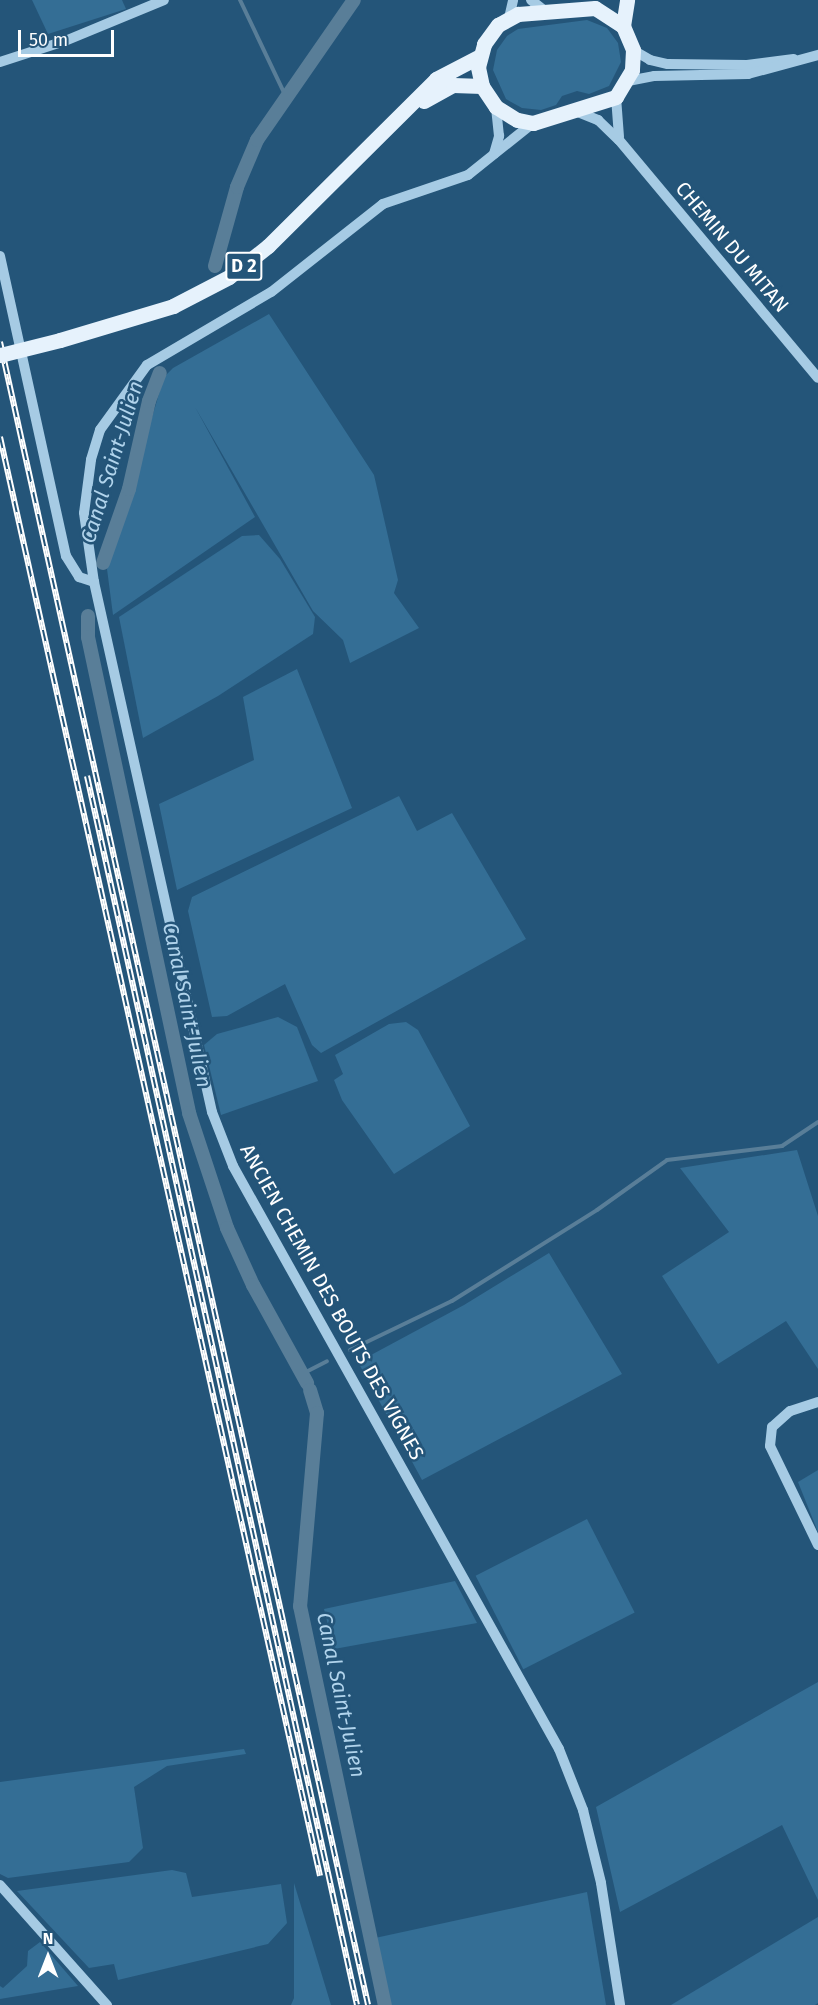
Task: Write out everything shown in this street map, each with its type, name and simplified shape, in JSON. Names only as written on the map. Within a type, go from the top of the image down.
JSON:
[{"type":"main road","points":[[623,26],[627,0]]},
{"type":"main road","points":[[600,4],[623,26],[633,50],[628,81],[616,97],[578,112],[532,123],[517,120],[496,107],[482,86],[480,56],[490,34],[509,18],[545,11],[600,4]]},
{"type":"main road","name":"D 2","points":[[0,355],[60,340],[173,306],[229,277],[268,246],[389,129],[436,79],[480,56]]},
{"type":"main road","name":"D 2","points":[[389,129],[441,89],[463,82],[482,86]]},
{"type":"street","points":[[0,62],[65,41],[164,0]]},
{"type":"street","points":[[509,18],[513,0]]},
{"type":"street","points":[[531,0],[545,11]]},
{"type":"street","points":[[633,50],[650,60],[668,64],[747,65],[818,55]]},
{"type":"street","points":[[628,81],[654,76],[748,74],[818,55]]},
{"type":"street","points":[[616,97],[619,140]]},
{"type":"street","points":[[494,154],[499,135],[496,107]]},
{"type":"street","name":"CHEMIN DU MITAN","points":[[578,112],[598,120],[619,140],[818,378]]},
{"type":"street","name":"ANCIEN CHEMIN DES BOUTS DES VIGNES","points":[[532,123],[468,174],[383,204],[271,292],[147,365],[100,430],[91,460],[84,513],[94,582],[212,1112],[233,1166],[559,1749],[583,1810],[601,1883],[620,2005]]},
{"type":"street","points":[[0,256],[66,556],[79,577],[94,582]]},
{"type":"street","points":[[818,1402],[790,1411],[772,1427],[770,1446],[818,1545]]},
{"type":"street","points":[[0,1885],[107,2005]]},
{"type":"shaded area","points":[[32,0],[122,0],[126,9],[48,34]]},
{"type":"shaded area","points":[[587,20],[607,28],[618,43],[621,62],[609,86],[589,94],[577,91],[562,96],[556,105],[541,110],[522,108],[506,99],[493,70],[497,50],[507,36],[518,29]]},
{"type":"shaded area","points":[[269,314],[374,475],[398,580],[394,593],[419,628],[350,663],[343,640],[313,611],[195,407],[255,517],[113,615],[107,569],[164,377],[173,368]]},
{"type":"shaded area","points":[[259,535],[280,559],[315,617],[313,634],[218,696],[143,738],[119,617],[242,536]]},
{"type":"shaded area","points":[[297,669],[352,808],[177,890],[159,804],[254,760],[243,697]]},
{"type":"shaded area","points":[[399,796],[417,831],[452,813],[526,939],[321,1053],[312,1045],[285,984],[227,1016],[212,1017],[188,911],[192,897]]},
{"type":"shaded area","points":[[278,1017],[297,1027],[318,1081],[221,1115],[204,1045],[217,1034]]},
{"type":"shaded area","points":[[406,1022],[418,1030],[470,1126],[394,1174],[342,1100],[334,1080],[343,1074],[335,1055],[389,1024]]},
{"type":"shaded area","points":[[797,1150],[818,1216],[818,1369],[786,1321],[718,1364],[662,1276],[729,1232],[680,1168]]},
{"type":"shaded area","points":[[549,1253],[622,1374],[422,1480],[358,1362],[464,1305]]},
{"type":"shaded area","points":[[818,1470],[818,1532],[798,1482]]},
{"type":"shaded area","points":[[587,1519],[635,1613],[523,1669],[476,1576]]},
{"type":"shaded area","points":[[455,1581],[477,1623],[334,1649],[324,1609]]},
{"type":"shaded area","points":[[818,1682],[818,1900],[782,1825],[620,1912],[596,1807]]},
{"type":"shaded area","points":[[244,1749],[246,1754],[167,1766],[134,1787],[143,1848],[129,1862],[8,1878],[0,1874],[0,1782]]},
{"type":"shaded area","points":[[172,1870],[186,1873],[192,1897],[281,1884],[287,1923],[268,1944],[118,1980],[114,1964],[89,1968],[17,1891]]},
{"type":"shaded area","points":[[294,1883],[331,2005],[291,2005],[294,1998]]},
{"type":"shaded area","points":[[587,1892],[606,2005],[390,2005],[375,1938]]},
{"type":"shaded area","points":[[818,1917],[818,2003],[815,2005],[671,2005]]},
{"type":"shaded area","points":[[40,1942],[78,1986],[0,1999],[0,1986],[3,1988],[27,1966],[28,1951]]},
{"type":"waterway","points":[[240,0],[287,99]]},
{"type":"waterway","name":"Canal Saint-Julien","points":[[215,266],[237,187],[257,140],[354,0]]},
{"type":"waterway","name":"Canal Saint-Julien","points":[[103,563],[129,489],[149,401],[160,373]]},
{"type":"waterway","name":"Canal Saint-Julien","points":[[88,616],[88,637],[189,1113],[227,1228],[253,1285],[307,1383]]},
{"type":"waterway","points":[[350,1350],[452,1301],[597,1210],[667,1160],[782,1146],[818,1122]]},
{"type":"waterway","points":[[302,1374],[327,1361]]},
{"type":"waterway","name":"Canal Saint-Julien","points":[[310,1390],[317,1413],[300,1606],[385,2005]]},
{"type":"railway","points":[[0,342],[368,2005]]},
{"type":"railway","points":[[0,437],[320,1876]]},
{"type":"railway","points":[[87,776],[357,2005]]}]
